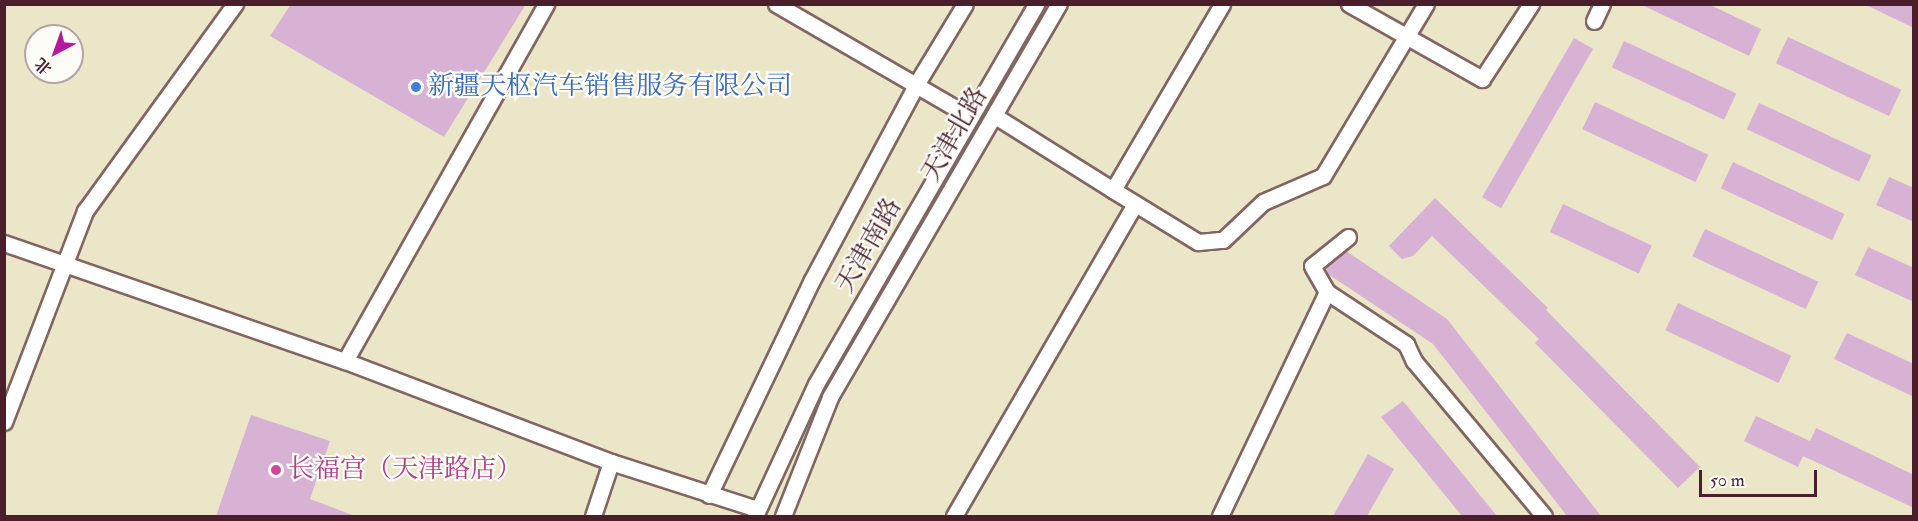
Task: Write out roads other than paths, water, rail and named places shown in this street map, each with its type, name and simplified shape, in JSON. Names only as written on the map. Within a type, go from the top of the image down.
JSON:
[{"type":"street","points":[[4,422],[85,212],[235,4]]},
{"type":"street","points":[[345,361],[546,4]]},
{"type":"street","points":[[776,4],[917,83],[971,117]]},
{"type":"street","points":[[710,495],[812,280],[917,83],[964,4]]},
{"type":"street","name":"天津南路","points":[[756,513],[789,449],[816,384],[1036,4]]},
{"type":"street","name":"天津北路","points":[[783,516],[830,397],[1059,4]]},
{"type":"street","points":[[1113,190],[1222,4]]},
{"type":"street","points":[[1349,4],[1482,80],[1531,4]]},
{"type":"street","points":[[994,116],[1198,242],[1223,240],[1263,202],[1323,176],[1426,4]]},
{"type":"street","points":[[1594,21],[1602,4]]},
{"type":"street","points":[[954,516],[1135,204]]},
{"type":"street","points":[[1348,237],[1312,266],[1327,292],[1406,344],[1414,361],[1544,516]]},
{"type":"street","points":[[4,243],[66,262],[345,361],[610,462],[710,495],[756,513]]},
{"type":"street","points":[[1220,516],[1327,292]]},
{"type":"street","points":[[592,516],[610,462]]},
{"type":"place","name":"新疆天枢汽车销售服务有限公司","points":[[416,87]]},
{"type":"place","name":"长福宫（天津路店）","points":[[276,470]]}]
